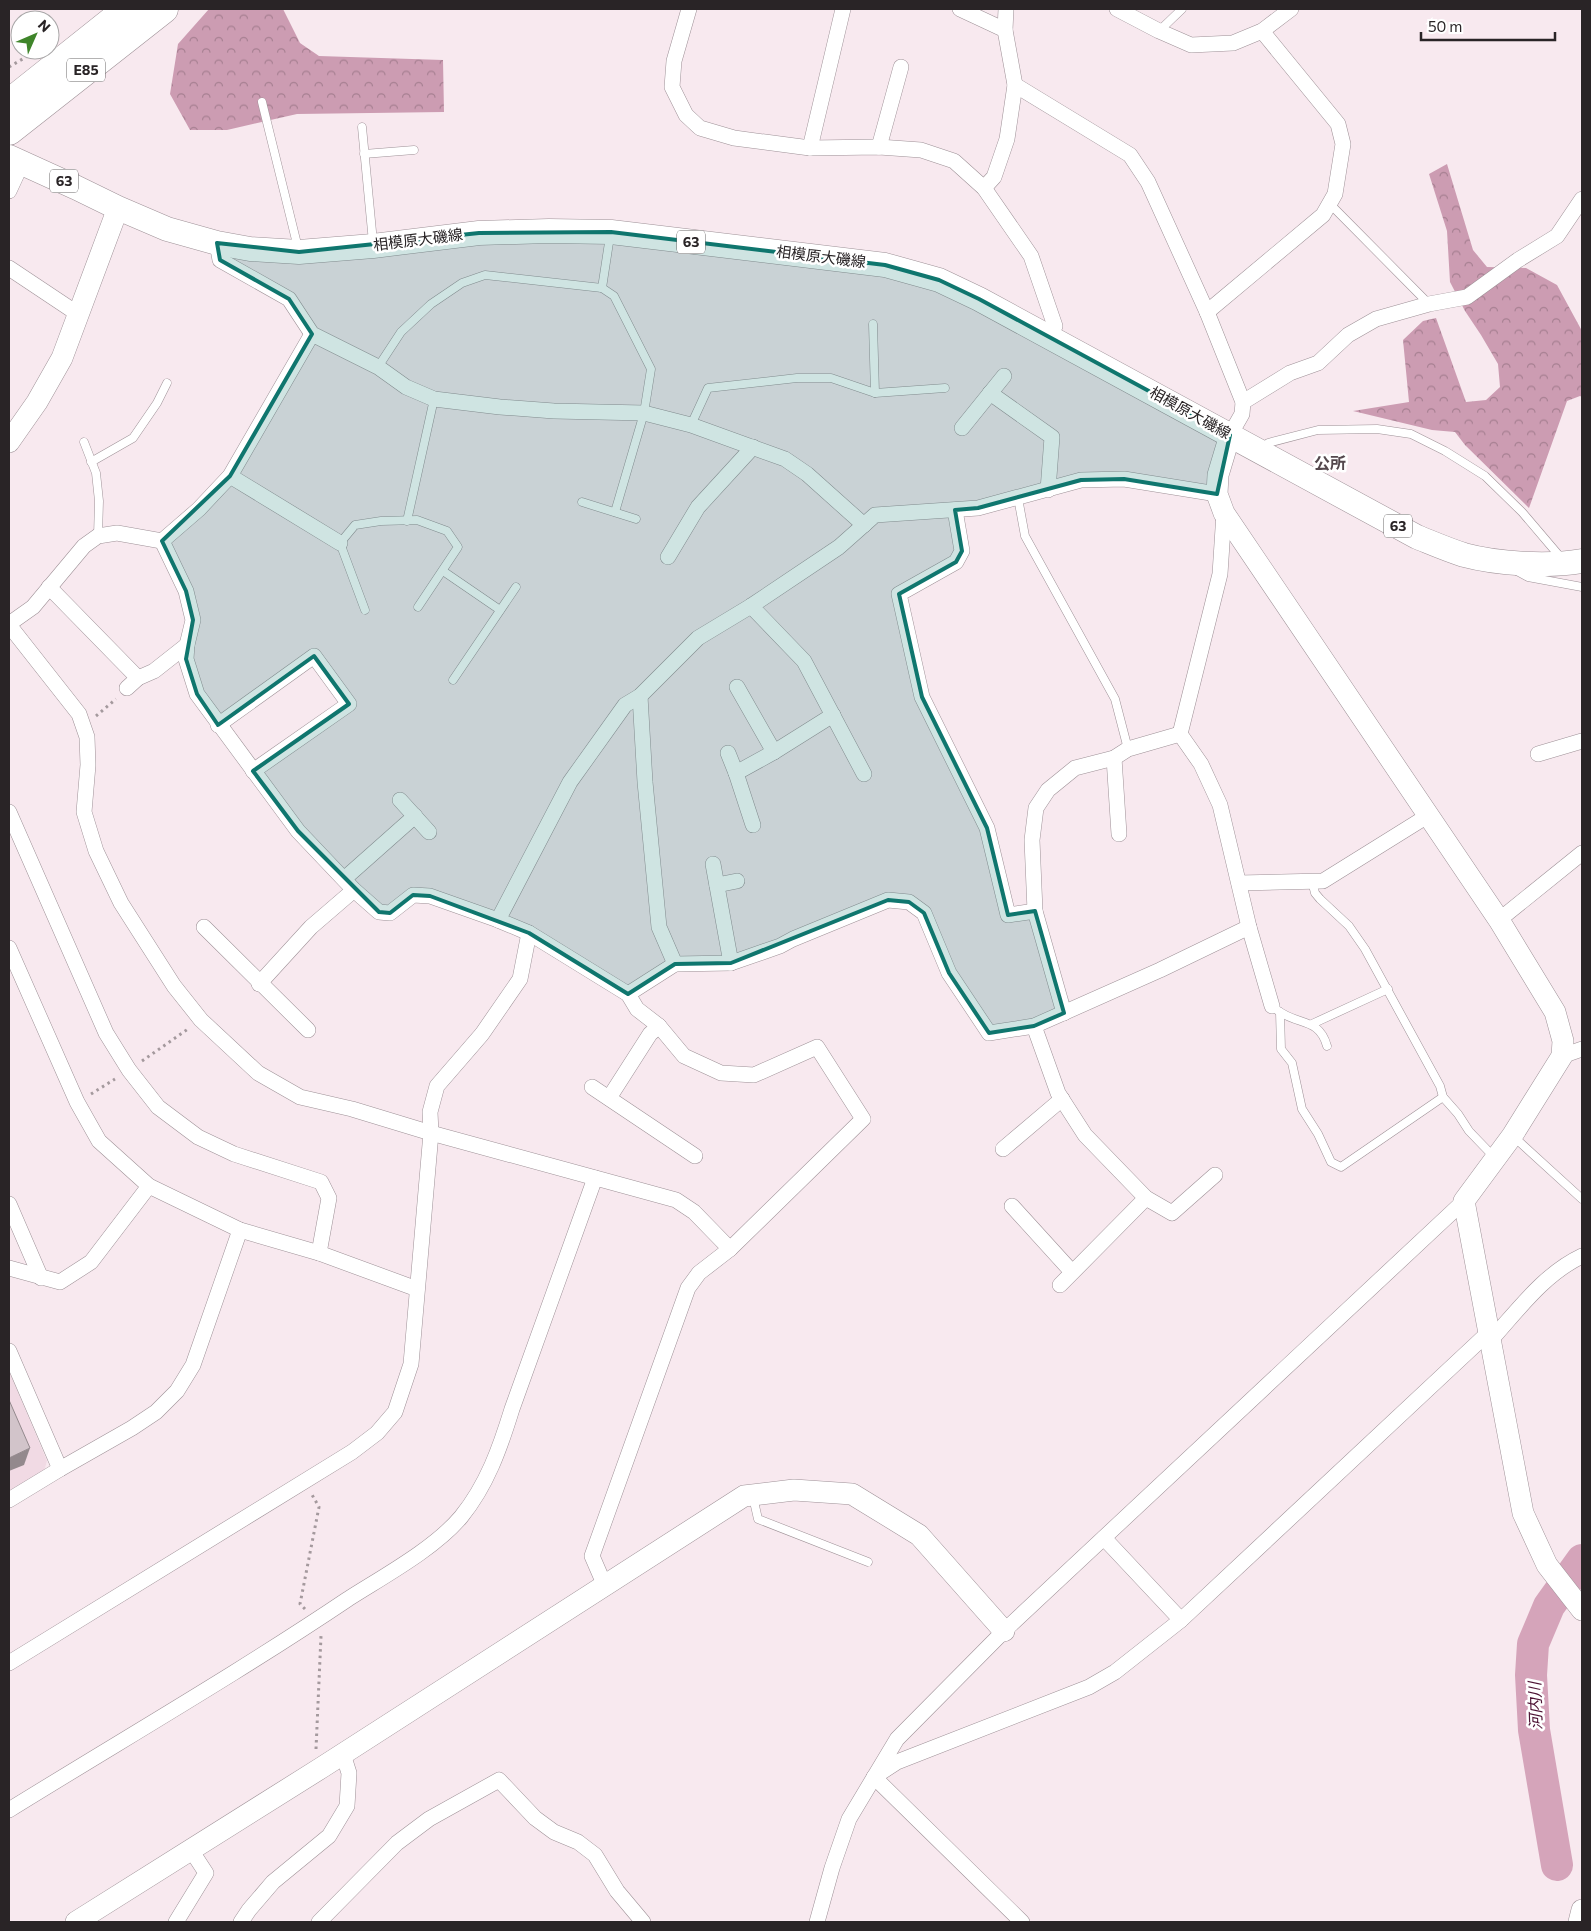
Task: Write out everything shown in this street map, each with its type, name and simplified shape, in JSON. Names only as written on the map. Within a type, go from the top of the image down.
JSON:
[{"type":"highway","name":"E85","points":[[9,103],[127,9]]},
{"type":"highway","name":"E85","points":[[9,131],[164,9]]},
{"type":"main road","name":"相模原大磯線","points":[[15,160],[76,186],[118,208],[167,229],[216,244],[250,249],[299,252],[373,246],[479,233],[611,232],[886,265],[939,280],[979,299],[1051,336],[1230,436],[1417,536],[1463,554],[1500,562],[1574,562]]},
{"type":"street","points":[[689,9],[674,61],[672,87],[686,115],[700,128],[734,138],[810,148],[879,147],[921,150],[954,161],[984,188],[1031,256],[1055,326],[1051,336]]},
{"type":"street","points":[[810,148],[843,9]]},
{"type":"street","points":[[960,9],[1006,30]]},
{"type":"street","points":[[984,188],[994,177],[1007,139],[1015,85],[1006,30],[1006,9]]},
{"type":"street","points":[[1116,9],[1158,31],[1191,45],[1233,43],[1262,31],[1291,9]]},
{"type":"street","points":[[1207,312],[1323,215],[1335,194],[1343,144],[1338,124],[1262,31]]},
{"type":"street","points":[[879,147],[901,67]]},
{"type":"street","points":[[1015,85],[1130,155],[1148,182],[1207,312],[1243,402],[1242,414],[1230,436],[1218,475],[1220,574],[1180,734],[1201,764],[1220,805],[1250,927],[1276,1009]]},
{"type":"street","points":[[9,191],[15,160]]},
{"type":"street","points":[[1243,402],[1290,373],[1318,363],[1348,334],[1376,319],[1429,304],[1467,297],[1518,260],[1556,236],[1582,200]]},
{"type":"street","points":[[9,442],[37,402],[62,358],[118,208]]},
{"type":"street","points":[[216,244],[220,260],[289,299],[312,334],[378,367],[406,387],[434,398],[500,407],[554,411],[644,413],[691,424],[786,459],[807,474],[864,525]]},
{"type":"street","points":[[9,268],[78,314]]},
{"type":"street","points":[[162,541],[199,509],[230,476],[312,334]]},
{"type":"street","points":[[962,428],[1004,376]]},
{"type":"street","points":[[990,393],[1052,437],[1048,490]]},
{"type":"street","points":[[668,557],[698,507],[753,447]]},
{"type":"street","points":[[230,476],[340,543]]},
{"type":"street","points":[[498,920],[570,782],[625,705],[640,696],[698,638],[751,606],[839,547],[875,515],[978,508],[1081,480],[1124,479],[1220,503],[1499,920],[1555,1012],[1563,1040],[1562,1056],[1512,1136],[1464,1201],[1004,1631],[897,1739],[849,1819],[832,1868],[818,1922]]},
{"type":"street","points":[[955,510],[962,551],[956,562],[899,594],[922,697],[987,828],[1008,915],[1035,912]]},
{"type":"street","points":[[162,541],[117,533],[98,536],[84,546],[33,607],[9,624],[79,714],[87,737],[88,765],[84,812],[96,851],[122,903],[174,986],[201,1020],[258,1073],[300,1097],[352,1109],[431,1133],[676,1200],[694,1212],[730,1248]]},
{"type":"street","points":[[162,541],[186,591],[193,620],[186,658],[197,694],[298,831],[349,885],[379,912],[390,913],[414,894],[430,896],[529,933],[628,994],[637,1009],[659,1026],[684,1056],[721,1073],[754,1075],[817,1047],[863,1118],[730,1248],[699,1273],[688,1288],[592,1556],[605,1586]]},
{"type":"street","points":[[49,587],[133,683],[154,671],[187,645]]},
{"type":"street","points":[[751,606],[804,661],[864,774]]},
{"type":"street","points":[[218,725],[314,656],[349,704],[253,771]]},
{"type":"street","points":[[737,687],[774,752]]},
{"type":"street","points":[[640,696],[645,782],[659,927],[675,964]]},
{"type":"street","points":[[736,773],[833,715]]},
{"type":"street","points":[[1064,1013],[1035,912],[1032,840],[1036,808],[1048,790],[1075,768],[1114,758],[1128,749],[1180,734]]},
{"type":"street","points":[[1538,754],[1582,740]]},
{"type":"street","points":[[728,753],[753,825]]},
{"type":"street","points":[[1114,758],[1119,834]]},
{"type":"street","points":[[400,800],[429,832]]},
{"type":"street","points":[[9,812],[106,1033],[129,1070],[158,1107],[198,1137],[234,1154],[320,1182],[329,1198],[318,1253]]},
{"type":"street","points":[[1239,882],[1323,881],[1429,815]]},
{"type":"street","points":[[259,984],[415,816]]},
{"type":"street","points":[[1499,920],[1582,853]]},
{"type":"street","points":[[713,864],[731,963]]},
{"type":"street","points":[[717,885],[737,881]]},
{"type":"street","points":[[628,994],[675,964],[731,963],[780,946],[792,939],[888,900],[909,902],[924,913],[949,973],[990,1033],[1034,1026],[1160,970],[1250,927]]},
{"type":"street","points":[[204,927],[259,984],[308,1030]]},
{"type":"street","points":[[9,1663],[344,1457],[377,1433],[395,1412],[411,1364],[431,1133],[430,1112],[437,1086],[482,1034],[520,979],[529,933]]},
{"type":"street","points":[[9,948],[78,1102],[99,1141],[149,1186],[240,1230],[318,1253],[417,1288]]},
{"type":"street","points":[[609,1098],[650,1034],[659,1026]]},
{"type":"street","points":[[1034,1026],[1062,1099],[1085,1134],[1146,1198],[1172,1213],[1215,1175]]},
{"type":"street","points":[[1562,1056],[1582,1049]]},
{"type":"street","points":[[592,1087],[695,1156]]},
{"type":"street","points":[[1003,1149],[1062,1099]]},
{"type":"street","points":[[9,1810],[314,1622],[428,1546],[460,1518],[482,1488],[500,1447],[595,1178]]},
{"type":"street","points":[[9,1268],[60,1282],[91,1262],[149,1186]]},
{"type":"street","points":[[1060,1285],[1146,1198]]},
{"type":"street","points":[[1464,1201],[1523,1513],[1547,1564],[1578,1605]]},
{"type":"street","points":[[9,1204],[41,1278]]},
{"type":"street","points":[[1012,1206],[1072,1272]]},
{"type":"street","points":[[9,1500],[132,1428],[156,1412],[176,1391],[193,1364],[240,1230]]},
{"type":"street","points":[[874,1777],[897,1762],[1089,1687],[1115,1672],[1181,1620],[1489,1337],[1536,1289],[1568,1263],[1582,1256]]},
{"type":"street","points":[[9,1351],[60,1469]]},
{"type":"street","points":[[76,1922],[343,1754],[744,1496],[794,1490],[852,1494],[919,1535],[1004,1631]]},
{"type":"street","points":[[1104,1538],[1181,1620]]},
{"type":"street","points":[[242,1922],[248,1910],[273,1882],[329,1836],[347,1806],[349,1773],[343,1754]]},
{"type":"street","points":[[874,1777],[1022,1922]]},
{"type":"street","points":[[320,1922],[397,1843],[429,1819],[499,1780],[536,1818],[554,1832],[578,1842],[595,1854],[618,1891],[643,1922]]},
{"type":"street","points":[[176,1922],[206,1873],[191,1850]]},
{"type":"street","points":[[1578,1922],[1582,1910]]},
{"type":"lane","points":[[1158,31],[1182,9]]},
{"type":"lane","points":[[262,102],[299,252]]},
{"type":"lane","points":[[362,127],[373,246]]},
{"type":"lane","points":[[364,154],[414,150]]},
{"type":"lane","points":[[1329,203],[1429,304]]},
{"type":"lane","points":[[602,288],[611,232]]},
{"type":"lane","points":[[378,367],[400,332],[431,304],[462,283],[485,275],[602,288],[614,296],[651,369],[644,413],[615,512]]},
{"type":"lane","points":[[873,324],[875,393]]},
{"type":"lane","points":[[691,424],[708,388],[797,378],[831,378],[875,393],[945,388]]},
{"type":"lane","points":[[91,462],[133,438],[157,403],[167,383]]},
{"type":"lane","points":[[407,521],[434,398]]},
{"type":"lane","points":[[1261,452],[1268,442],[1318,430],[1377,429],[1411,434],[1445,451],[1485,476],[1574,562]]},
{"type":"lane","points":[[84,442],[96,473],[100,500],[98,536]]},
{"type":"lane","points":[[1018,498],[1025,536],[1115,699],[1128,749]]},
{"type":"lane","points":[[582,502],[636,519]]},
{"type":"lane","points":[[365,610],[340,543],[355,525],[381,521],[417,520],[446,531],[458,547],[418,607]]},
{"type":"lane","points":[[1500,562],[1528,577],[1582,587]]},
{"type":"lane","points":[[443,571],[500,610]]},
{"type":"lane","points":[[453,680],[516,587]]},
{"type":"lane","points":[[1312,881],[1315,893],[1349,926],[1365,948],[1440,1086],[1443,1097],[1458,1114],[1469,1131],[1496,1158]]},
{"type":"lane","points":[[1276,1009],[1286,1017],[1302,1023],[1312,1024],[1388,990]]},
{"type":"lane","points":[[1276,1009],[1280,1049],[1292,1063],[1302,1109],[1318,1134],[1331,1162],[1341,1167],[1443,1097]]},
{"type":"lane","points":[[1312,1024],[1324,1035],[1326,1046]]},
{"type":"lane","points":[[1512,1136],[1582,1198]]},
{"type":"lane","points":[[752,1495],[758,1519],[868,1562]]},
{"type":"path","points":[[9,67],[21,60]]},
{"type":"path","points":[[137,1065],[201,1020]]},
{"type":"path","points":[[78,1102],[123,1074]]},
{"type":"path","points":[[300,1604],[319,1506]]},
{"type":"path","points":[[316,1757],[321,1635]]},
{"type":"highlighted area","points":[[611,232],[885,265],[939,280],[979,299],[1230,435],[1217,494],[1124,479],[1081,480],[978,508],[955,510],[962,551],[956,562],[899,594],[922,697],[987,828],[1008,915],[1035,911],[1064,1013],[1034,1026],[989,1033],[949,973],[924,913],[909,902],[888,900],[731,963],[675,964],[628,994],[529,933],[430,896],[413,895],[390,913],[379,912],[298,831],[253,771],[349,704],[314,656],[218,725],[197,694],[186,659],[193,620],[186,591],[162,541],[230,476],[312,334],[289,299],[220,260],[217,243],[299,252],[479,233]]},
{"type":"shaded area","points":[[9,1371],[47,1461],[44,1471],[9,1492]]},
{"type":"green space","points":[[209,9],[283,9],[300,43],[319,56],[443,60],[444,112],[297,114],[227,130],[190,130],[170,94],[178,44]]},
{"type":"green space","points":[[1447,164],[1473,250],[1487,267],[1526,268],[1557,285],[1582,331],[1582,397],[1567,401],[1529,508],[1465,445],[1455,432],[1432,430],[1353,411],[1409,402],[1403,340],[1423,321],[1436,318],[1466,402],[1486,400],[1500,387],[1498,364],[1465,311],[1450,282],[1447,231],[1429,174]]},
{"type":"building","points":[[9,1400],[30,1448],[9,1458]]},
{"type":"waterway","name":"河内川","points":[[1557,1865],[1534,1730],[1531,1675],[1533,1644],[1549,1606],[1582,1560]]},
{"type":"district","name":"公所","points":[[1330,463]]}]
